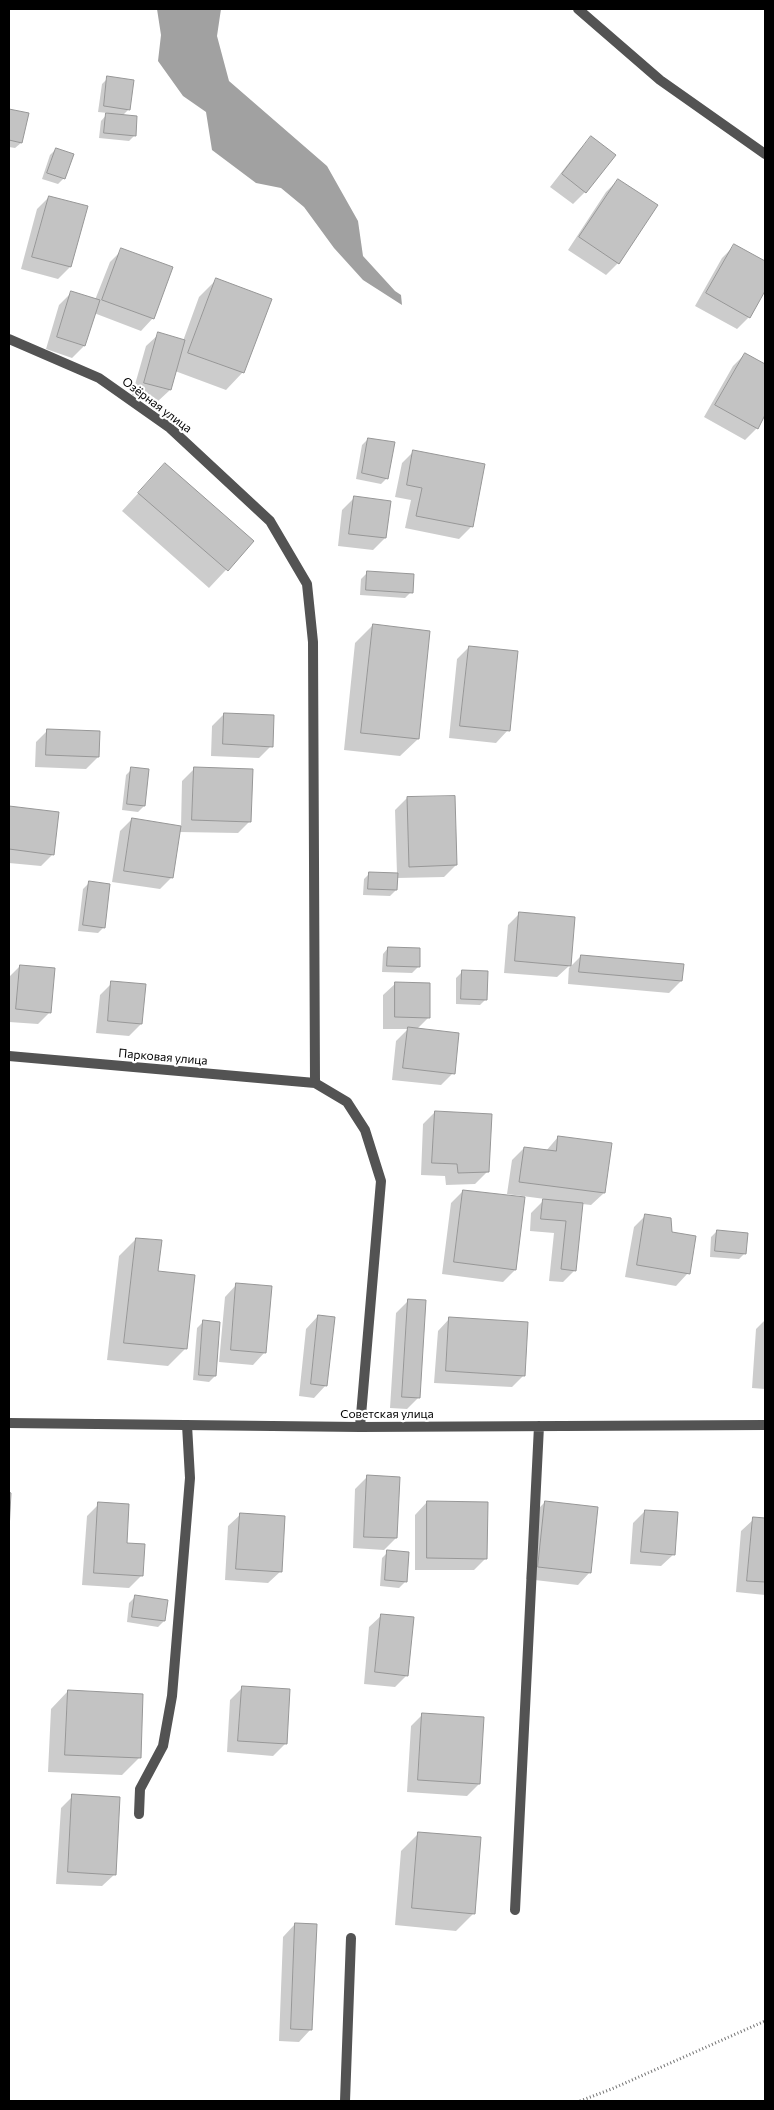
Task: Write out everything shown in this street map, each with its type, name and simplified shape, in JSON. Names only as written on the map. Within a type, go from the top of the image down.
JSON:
[{"type":"street","points":[[578,9],[660,80],[765,154]]},
{"type":"street","name":"Озёрная улица","points":[[9,339],[99,378],[170,428],[270,521],[307,584],[313,642],[315,1083]]},
{"type":"street","name":"Парковая улица","points":[[9,1056],[315,1083]]},
{"type":"street","points":[[315,1083],[347,1102],[352,1109],[365,1130],[381,1181],[360,1427]]},
{"type":"street","name":"Советская улица","points":[[9,1423],[360,1427],[765,1425]]},
{"type":"street","points":[[139,1814],[140,1789],[163,1746],[172,1696],[190,1478],[187,1425]]},
{"type":"street","points":[[516,1910],[539,1426]]},
{"type":"street","points":[[345,2101],[351,1938]]},
{"type":"path","points":[[580,2101],[614,2088],[765,2021]]},
{"type":"shaded area","points":[[157,9],[221,9],[217,36],[229,81],[327,166],[358,221],[363,256],[395,291],[401,295],[402,305],[363,280],[334,248],[304,207],[281,188],[256,183],[212,150],[206,112],[183,96],[158,61],[161,35]]},
{"type":"building","points":[[107,76],[134,80],[130,110],[104,106]]},
{"type":"building","points":[[9,109],[29,113],[22,143],[9,140]]},
{"type":"building","points":[[106,113],[137,116],[136,136],[104,133]]},
{"type":"building","points":[[591,136],[616,155],[586,193],[562,174]]},
{"type":"building","points":[[56,148],[74,154],[65,179],[47,173]]},
{"type":"building","points":[[618,179],[658,205],[619,264],[579,237]]},
{"type":"building","points":[[49,196],[88,206],[71,267],[32,257]]},
{"type":"building","points":[[734,244],[765,261],[765,291],[750,318],[706,293]]},
{"type":"building","points":[[121,248],[173,267],[154,319],[102,300]]},
{"type":"building","points":[[216,278],[272,299],[244,373],[188,353]]},
{"type":"building","points":[[71,291],[100,300],[85,346],[57,337]]},
{"type":"building","points":[[158,332],[185,340],[171,390],[144,383]]},
{"type":"building","points":[[745,353],[765,364],[765,415],[758,429],[715,405]]},
{"type":"building","points":[[368,438],[395,442],[388,479],[362,473]]},
{"type":"building","points":[[413,450],[485,464],[473,527],[416,516],[422,488],[407,485]]},
{"type":"building","points":[[165,463],[254,541],[228,571],[138,493]]},
{"type":"building","points":[[354,496],[391,501],[386,538],[349,534]]},
{"type":"building","points":[[367,571],[414,574],[413,593],[366,590]]},
{"type":"building","points":[[373,624],[430,631],[419,739],[361,733]]},
{"type":"building","points":[[469,646],[518,651],[510,731],[460,726]]},
{"type":"building","points":[[224,713],[274,715],[273,747],[223,744]]},
{"type":"building","points":[[47,729],[100,731],[99,757],[46,755]]},
{"type":"building","points":[[131,767],[149,769],[145,806],[127,804]]},
{"type":"building","points":[[194,767],[253,769],[251,822],[192,820]]},
{"type":"building","points":[[455,796],[457,865],[409,867],[407,797]]},
{"type":"building","points":[[9,806],[59,812],[54,855],[9,849]]},
{"type":"building","points":[[132,818],[181,826],[173,878],[124,871]]},
{"type":"building","points":[[369,872],[398,873],[397,890],[368,889]]},
{"type":"building","points":[[89,881],[110,884],[105,928],[83,925]]},
{"type":"building","points":[[519,912],[575,917],[571,966],[515,961]]},
{"type":"building","points":[[388,947],[420,948],[420,967],[387,966]]},
{"type":"building","points":[[581,955],[684,964],[682,981],[579,972]]},
{"type":"building","points":[[20,965],[55,968],[51,1013],[16,1009]]},
{"type":"building","points":[[462,970],[488,971],[487,1000],[461,999]]},
{"type":"building","points":[[111,981],[146,984],[142,1024],[108,1021]]},
{"type":"building","points":[[395,982],[430,983],[430,1018],[395,1017]]},
{"type":"building","points":[[408,1027],[459,1033],[455,1074],[403,1068]]},
{"type":"building","points":[[435,1111],[492,1114],[489,1172],[458,1173],[457,1164],[432,1163]]},
{"type":"building","points":[[558,1136],[612,1143],[605,1193],[519,1182],[524,1147],[556,1151]]},
{"type":"building","points":[[463,1190],[525,1197],[516,1270],[454,1262]]},
{"type":"building","points":[[543,1199],[583,1203],[576,1271],[561,1269],[566,1221],[541,1219]]},
{"type":"building","points":[[645,1214],[671,1218],[672,1232],[696,1236],[690,1274],[637,1265]]},
{"type":"building","points":[[717,1230],[748,1233],[746,1254],[715,1251]]},
{"type":"building","points":[[136,1238],[162,1240],[158,1271],[195,1275],[187,1349],[124,1343]]},
{"type":"building","points":[[236,1283],[272,1286],[266,1353],[231,1350]]},
{"type":"building","points":[[408,1299],[426,1300],[420,1398],[402,1397]]},
{"type":"building","points":[[318,1315],[335,1317],[327,1386],[311,1384]]},
{"type":"building","points":[[449,1317],[528,1322],[525,1376],[446,1371]]},
{"type":"building","points":[[203,1320],[220,1322],[216,1376],[199,1375]]},
{"type":"building","points":[[367,1475],[400,1477],[397,1538],[364,1537]]},
{"type":"building","points":[[9,1492],[11,1493],[9,1531]]},
{"type":"building","points":[[427,1501],[488,1502],[487,1559],[427,1558]]},
{"type":"building","points":[[545,1501],[598,1507],[591,1573],[538,1567]]},
{"type":"building","points":[[98,1502],[129,1504],[127,1543],[145,1544],[143,1576],[94,1573]]},
{"type":"building","points":[[645,1510],[678,1512],[675,1555],[641,1552]]},
{"type":"building","points":[[240,1513],[285,1516],[282,1572],[236,1569]]},
{"type":"building","points":[[753,1517],[765,1518],[765,1582],[747,1581]]},
{"type":"building","points":[[387,1550],[409,1552],[407,1582],[385,1580]]},
{"type":"building","points":[[135,1595],[168,1600],[165,1621],[132,1617]]},
{"type":"building","points":[[381,1614],[414,1617],[408,1676],[375,1672]]},
{"type":"building","points":[[242,1686],[290,1689],[287,1744],[238,1741]]},
{"type":"building","points":[[68,1690],[143,1694],[141,1758],[65,1755]]},
{"type":"building","points":[[422,1713],[484,1717],[480,1784],[418,1780]]},
{"type":"building","points":[[72,1794],[120,1797],[116,1875],[68,1872]]},
{"type":"building","points":[[418,1832],[481,1837],[475,1914],[412,1908]]},
{"type":"building","points":[[295,1923],[317,1924],[312,2030],[291,2029]]}]
